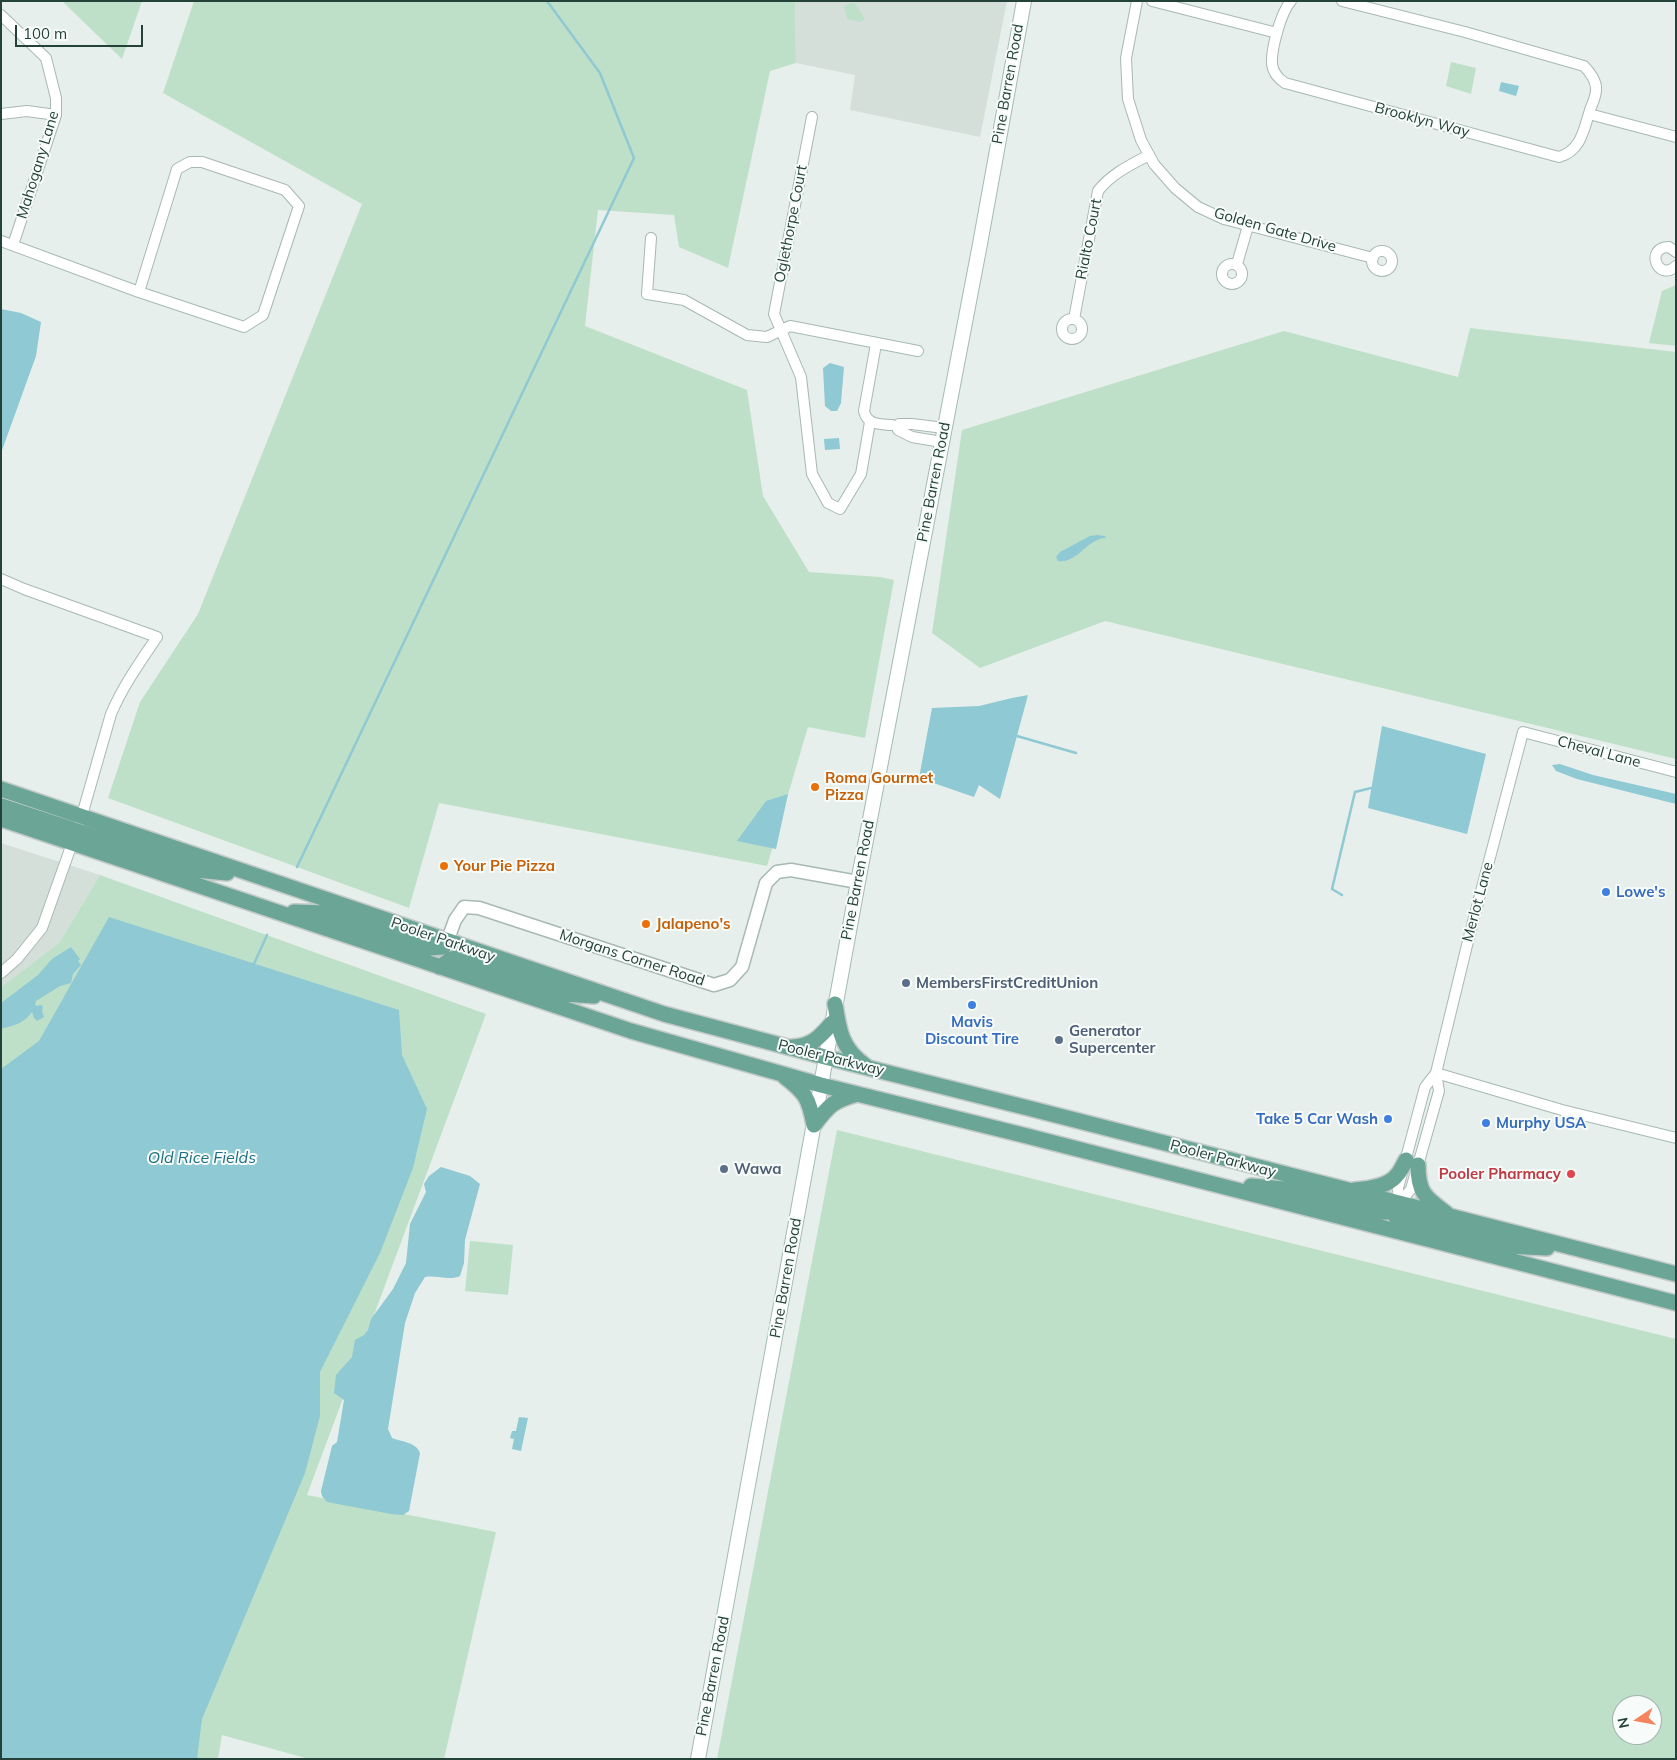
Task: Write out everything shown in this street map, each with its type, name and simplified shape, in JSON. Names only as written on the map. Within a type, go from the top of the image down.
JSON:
[{"type":"main road","name":"Pine Barren Road","points":[[698,1759],[822,1085],[825,1057],[1024,1]]},
{"type":"main road","name":"Pooler Parkway","points":[[1,789],[447,942],[664,1014],[1347,1191],[1396,1217],[1451,1217],[1676,1274]]},
{"type":"main road","points":[[1,806],[75,837],[196,870],[258,877]]},
{"type":"main road","name":"Pooler Parkway","points":[[1,819],[75,837],[277,912],[631,1031],[822,1085],[1212,1184],[1396,1217],[1676,1303]]},
{"type":"main road","points":[[277,912],[326,913],[430,948],[442,947],[447,942]]},
{"type":"main road","points":[[440,967],[451,959],[458,958],[564,994],[616,998]]},
{"type":"main road","points":[[835,1004],[838,1024],[847,1049],[870,1068]]},
{"type":"main road","points":[[787,1047],[803,1047],[811,1044],[832,1023]]},
{"type":"main road","points":[[780,1073],[801,1089],[808,1099],[814,1125]]},
{"type":"main road","points":[[814,1125],[826,1108],[834,1102],[859,1094]]},
{"type":"main road","points":[[1347,1191],[1368,1189],[1383,1184],[1412,1163],[1422,1190],[1427,1197],[1451,1217]]},
{"type":"main road","points":[[1212,1184],[1295,1190],[1380,1212],[1388,1212],[1396,1217],[1507,1246],[1579,1249]]},
{"type":"street","name":"Golden Gate Drive","points":[[1137,1],[1126,58],[1128,99],[1141,140],[1154,164],[1175,188],[1198,207],[1224,219],[1373,258]]},
{"type":"street","points":[[1152,1],[1276,33]]},
{"type":"street","name":"Brooklyn Way","points":[[1291,1],[1284,8],[1276,33],[1272,65],[1277,77],[1285,84],[1559,157],[1573,150],[1581,140],[1596,89],[1592,75],[1584,66],[1465,32],[1342,1]]},
{"type":"street","name":"Mahogany Lane","points":[[1,15],[46,58],[56,98],[56,115],[13,245]]},
{"type":"street","points":[[1,114],[27,112],[56,115]]},
{"type":"street","points":[[1589,114],[1676,137]]},
{"type":"street","name":"Oglethorpe Court","points":[[812,117],[775,317],[801,377],[811,470],[831,505],[840,509],[860,478],[870,422]]},
{"type":"street","name":"Rialto Court","points":[[1074,319],[1098,191],[1114,174],[1149,155]]},
{"type":"street","points":[[1,242],[139,292],[244,327],[263,315],[299,206],[285,190],[202,162],[190,162],[176,169],[139,292]]},
{"type":"street","points":[[1237,264],[1248,226]]},
{"type":"street","points":[[651,238],[647,294],[684,300],[746,335],[767,337],[790,326],[918,351]]},
{"type":"street","points":[[1676,252],[1669,248],[1662,248],[1656,253],[1655,260],[1658,267],[1665,271],[1676,266]]},
{"type":"street","points":[[876,344],[864,407],[865,415],[870,422],[896,426],[912,424],[943,435]]},
{"type":"street","points":[[1,579],[157,637],[116,701],[82,816],[42,928],[16,959],[1,972]]},
{"type":"street","name":"Cheval Lane","points":[[1523,732],[1676,772]]},
{"type":"street","name":"Merlot Lane","points":[[1396,1217],[1398,1188],[1412,1163],[1439,1091],[1436,1073],[1523,732]]},
{"type":"street","name":"Morgans Corner Road","points":[[447,942],[455,920],[464,907],[479,908],[714,985],[730,980],[742,967],[766,882],[777,872],[791,870],[858,882]]},
{"type":"street","points":[[1436,1073],[1562,1110],[1676,1138]]},
{"type":"shaded area","points":[[795,1],[1007,1],[980,137],[850,110],[855,75],[796,63]]},
{"type":"shaded area","points":[[1,843],[100,875],[59,943],[1,987]]},
{"type":"green space","points":[[64,1],[142,1],[122,59],[64,3]]},
{"type":"green space","points":[[194,1],[795,1],[796,63],[770,71],[728,268],[679,247],[674,215],[598,210],[585,326],[747,390],[763,496],[809,572],[880,577],[894,580],[865,738],[808,727],[767,866],[439,803],[409,908],[108,798],[140,702],[198,614],[362,204],[163,93]]},
{"type":"green space","points":[[850,3],[855,3],[865,19],[860,22],[847,19],[844,7]]},
{"type":"green space","points":[[1451,62],[1476,68],[1471,94],[1446,86]]},
{"type":"green space","points":[[1676,285],[1676,346],[1649,343],[1662,291]]},
{"type":"green space","points":[[1470,328],[1676,352],[1676,759],[1105,621],[980,668],[932,633],[962,430],[1284,331],[1458,377]]},
{"type":"green space","name":"Old Rice Fields","points":[[100,875],[486,1014],[307,1495],[496,1532],[444,1759],[309,1759],[222,1735],[218,1759],[1,1759],[1,987],[59,943]]},
{"type":"green space","points":[[837,1130],[1676,1339],[1676,1759],[717,1759]]},
{"type":"green space","points":[[470,1241],[513,1245],[508,1295],[465,1291]]},
{"type":"water","points":[[1501,82],[1519,86],[1516,96],[1499,91]]},
{"type":"water","points":[[1,309],[21,313],[41,322],[36,356],[1,453]]},
{"type":"water","points":[[830,363],[844,367],[841,403],[837,411],[831,411],[825,406],[823,368]]},
{"type":"water","points":[[839,438],[840,449],[825,450],[824,439]]},
{"type":"water","points":[[1090,536],[1105,536],[1106,538],[1093,542],[1071,559],[1058,561],[1056,557],[1060,552]]},
{"type":"water","points":[[1028,695],[1000,799],[979,785],[974,797],[919,778],[932,708],[979,706]]},
{"type":"water","points":[[1382,726],[1486,754],[1467,834],[1368,808]]},
{"type":"water","points":[[1560,764],[1593,775],[1676,794],[1676,804],[1577,779],[1556,771],[1552,765]]},
{"type":"water","points":[[788,794],[776,849],[737,841],[766,801]]},
{"type":"water","name":"Old Rice Fields","points":[[109,917],[399,1010],[402,1055],[427,1109],[413,1168],[380,1253],[320,1372],[320,1416],[305,1473],[202,1719],[197,1759],[1,1759],[1,1069],[39,1041]]},
{"type":"water","points":[[71,947],[80,959],[78,961],[81,965],[73,974],[71,983],[60,986],[36,1001],[35,1005],[43,1007],[44,1017],[37,1021],[32,1012],[22,1022],[1,1029],[1,1003],[38,975],[52,959]]},
{"type":"water","points":[[441,1167],[470,1176],[480,1184],[465,1240],[464,1263],[460,1276],[452,1278],[425,1277],[415,1293],[405,1323],[388,1429],[392,1438],[412,1444],[420,1453],[409,1511],[403,1515],[391,1514],[327,1502],[322,1496],[321,1491],[332,1446],[337,1442],[344,1400],[334,1393],[336,1375],[352,1357],[355,1340],[364,1335],[368,1330],[371,1319],[393,1289],[406,1263],[410,1224],[426,1192],[424,1184],[429,1176]]},
{"type":"water","points":[[519,1417],[528,1418],[521,1451],[512,1449],[514,1439],[510,1438],[512,1431],[516,1431]]},
{"type":"waterway","points":[[297,867],[634,158],[600,73],[547,1]]},
{"type":"waterway","points":[[1017,736],[1076,753]]},
{"type":"waterway","points":[[1342,895],[1332,889],[1355,792],[1371,788]]},
{"type":"waterway","points":[[253,966],[267,935]]},
{"type":"place","name":"Roma Gourmet Pizza","points":[[815,787]]},
{"type":"place","name":"Your Pie Pizza","points":[[444,866]]},
{"type":"place","name":"Lowe's","points":[[1606,892]]},
{"type":"place","name":"Jalapeno's","points":[[646,924]]},
{"type":"place","name":"MembersFirstCreditUnion","points":[[906,983]]},
{"type":"place","name":"Mavis Discount Tire","points":[[972,1005]]},
{"type":"place","name":"Generator Supercenter","points":[[1059,1040]]},
{"type":"place","name":"Take 5 Car Wash","points":[[1388,1119]]},
{"type":"place","name":"Murphy USA","points":[[1486,1123]]},
{"type":"place","name":"Wawa","points":[[724,1169]]},
{"type":"place","name":"Pooler Pharmacy","points":[[1571,1174]]}]
